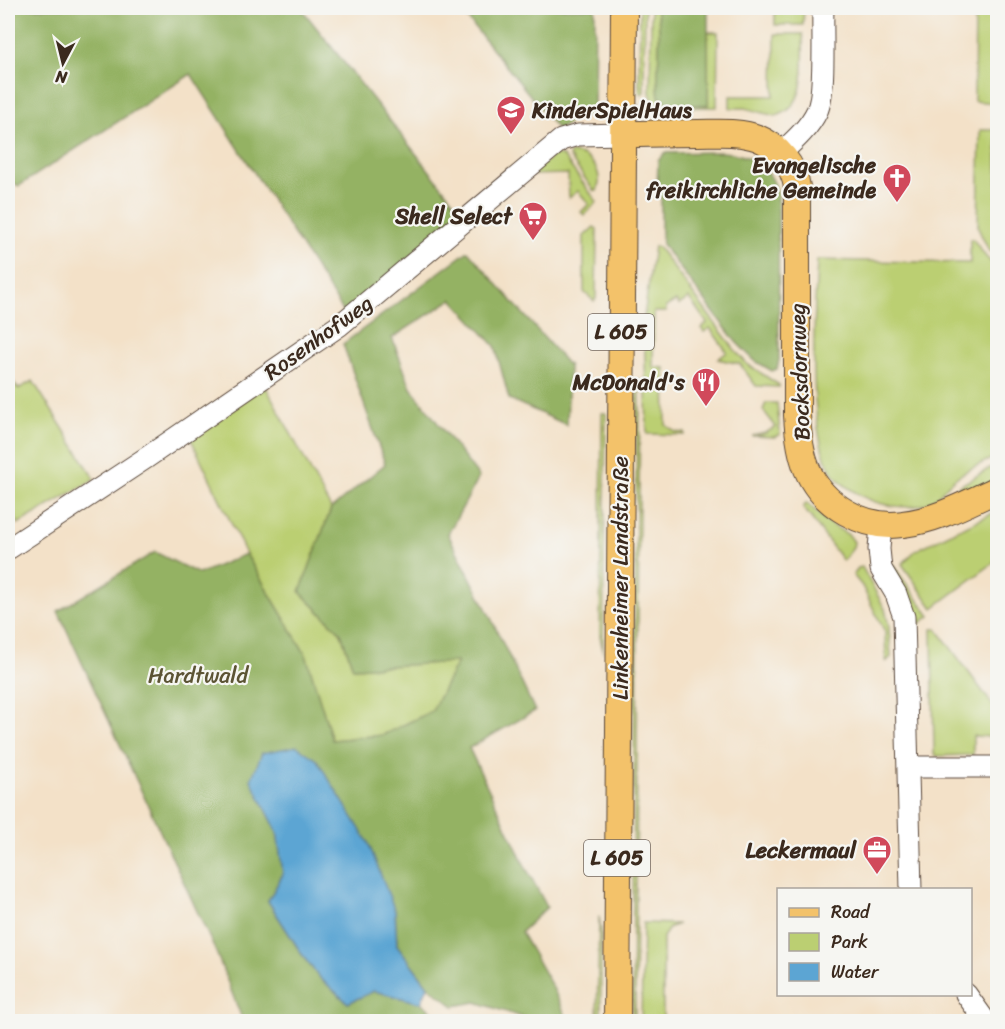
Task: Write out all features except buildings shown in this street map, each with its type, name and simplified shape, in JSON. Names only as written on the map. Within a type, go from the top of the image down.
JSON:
[{"type":"main road","name":"L 605","points":[[624,8],[624,134]]},
{"type":"main road","name":"Bocksdornweg","points":[[624,134],[729,133],[749,135],[760,138],[790,165],[797,187],[797,415],[802,454],[807,470],[819,489],[833,503],[860,520],[881,525]]},
{"type":"main road","name":"Linkenheimer Landstraße","points":[[617,1022],[624,134]]},
{"type":"main road","points":[[881,525],[901,525],[920,521],[942,514],[998,489]]},
{"type":"street","points":[[780,154],[809,125],[819,108],[822,87],[823,8]]},
{"type":"street","name":"Rosenhofweg","points":[[8,549],[340,325],[561,140],[588,134],[624,134]]},
{"type":"street","points":[[881,525],[879,549],[881,569],[896,594],[904,617],[911,888]]},
{"type":"street","points":[[908,767],[998,767]]},
{"type":"street","points":[[967,996],[986,1022]]},
{"type":"green space","points":[[8,8],[301,8],[462,212],[345,314],[191,74],[19,186],[8,181]]},
{"type":"green space","points":[[459,8],[595,8],[594,107],[589,115],[570,122],[558,130]]},
{"type":"green space","points":[[640,8],[645,8],[644,92],[641,95],[639,86]]},
{"type":"green space","points":[[651,8],[656,8],[659,30],[659,97],[672,105],[708,105],[708,32],[718,32],[717,107],[667,108],[654,103],[650,93]]},
{"type":"green space","points":[[656,8],[708,8],[708,105],[672,105],[659,97],[659,30]]},
{"type":"green space","points":[[775,8],[804,8],[803,25],[775,25]]},
{"type":"green space","points":[[975,8],[995,8],[995,103],[974,101]]},
{"type":"green space","points":[[775,34],[803,34],[802,82],[794,104],[786,112],[775,116],[745,108],[730,108],[730,96],[774,96]]},
{"type":"green space","points":[[980,130],[997,130],[997,257],[988,249],[978,228]]},
{"type":"green space","points":[[722,152],[742,155],[758,163],[770,176],[778,195],[779,360],[777,369],[772,371],[755,361],[736,342],[662,244],[661,196],[657,195],[658,161],[665,153]]},
{"type":"green space","points":[[570,153],[584,156],[594,165],[599,177],[597,191],[594,191],[569,156]]},
{"type":"green space","points":[[554,155],[563,156],[597,202],[584,215],[581,212],[589,204],[578,191],[569,198],[568,174],[530,175]]},
{"type":"green space","points":[[594,227],[597,229],[596,299],[594,301],[584,292],[584,236]]},
{"type":"green space","points":[[970,239],[973,239],[997,268],[997,456],[958,476],[936,498],[927,503],[902,507],[863,497],[840,481],[832,472],[824,454],[818,430],[814,370],[817,260],[970,263]]},
{"type":"green space","points":[[654,246],[658,247],[747,364],[779,385],[779,387],[756,386],[740,364],[718,359],[727,352],[710,328],[704,332],[701,328],[707,323],[689,298],[679,305],[676,301],[666,307],[666,312],[654,312],[653,367],[665,368],[666,425],[685,435],[647,434],[644,317]]},
{"type":"green space","name":"Hardtwald","points":[[468,251],[569,366],[567,425],[509,399],[495,346],[452,299],[392,338],[411,388],[479,477],[448,534],[535,711],[469,748],[547,907],[521,932],[553,988],[568,1021],[534,1021],[476,1002],[454,1006],[428,986],[397,945],[395,911],[251,779],[277,831],[283,874],[268,901],[305,959],[321,979],[348,1003],[374,991],[421,1003],[445,1021],[243,1021],[216,952],[58,611],[155,552],[199,574],[246,554],[306,655],[332,740],[383,735],[432,711],[457,662],[353,668],[341,633],[300,592],[331,509],[385,464],[343,344]]},
{"type":"green space","points":[[8,374],[18,389],[33,381],[95,479],[18,524],[8,500]]},
{"type":"green space","points":[[637,379],[640,380],[635,1021],[632,1022]]},
{"type":"green space","points":[[265,385],[331,509],[300,592],[341,633],[353,668],[457,662],[432,711],[383,735],[332,740],[306,655],[246,554],[190,437]]},
{"type":"green space","points":[[766,403],[777,403],[780,434],[775,437],[752,436],[776,427],[763,410]]},
{"type":"green space","points":[[602,413],[606,413],[603,652],[600,636]]},
{"type":"green space","points":[[997,464],[997,481],[945,502],[959,486]]},
{"type":"green space","points":[[807,503],[830,524],[849,535],[854,542],[853,548],[843,561],[803,507]]},
{"type":"green space","points":[[997,511],[997,560],[933,608],[902,564],[916,550]]},
{"type":"green space","points":[[892,564],[930,616],[914,627],[889,565]]},
{"type":"green space","points":[[862,567],[885,609],[891,657],[886,662],[885,632],[862,586],[853,575],[858,568]]},
{"type":"green space","points":[[932,629],[937,629],[997,711],[997,754],[995,754],[995,737],[973,736],[973,755],[936,756],[934,754]]},
{"type":"green space","points":[[599,916],[601,1021],[597,1022]]},
{"type":"green space","points":[[643,923],[679,924],[670,927],[663,937],[663,1021],[641,1021]]},
{"type":"water","points":[[297,746],[317,760],[368,842],[395,911],[397,945],[428,986],[421,1003],[374,991],[348,1003],[321,979],[305,959],[268,901],[283,874],[277,831],[251,780],[262,753]]},
{"type":"place","name":"KinderSpielHaus","points":[[511,136]]},
{"type":"place","name":"Evangelische freikirchliche Gemeinde","points":[[897,204]]},
{"type":"place","name":"Shell Select","points":[[533,242]]},
{"type":"place","name":"McDonald's","points":[[706,408]]},
{"type":"place","name":"Leckermaul","points":[[877,876]]}]
